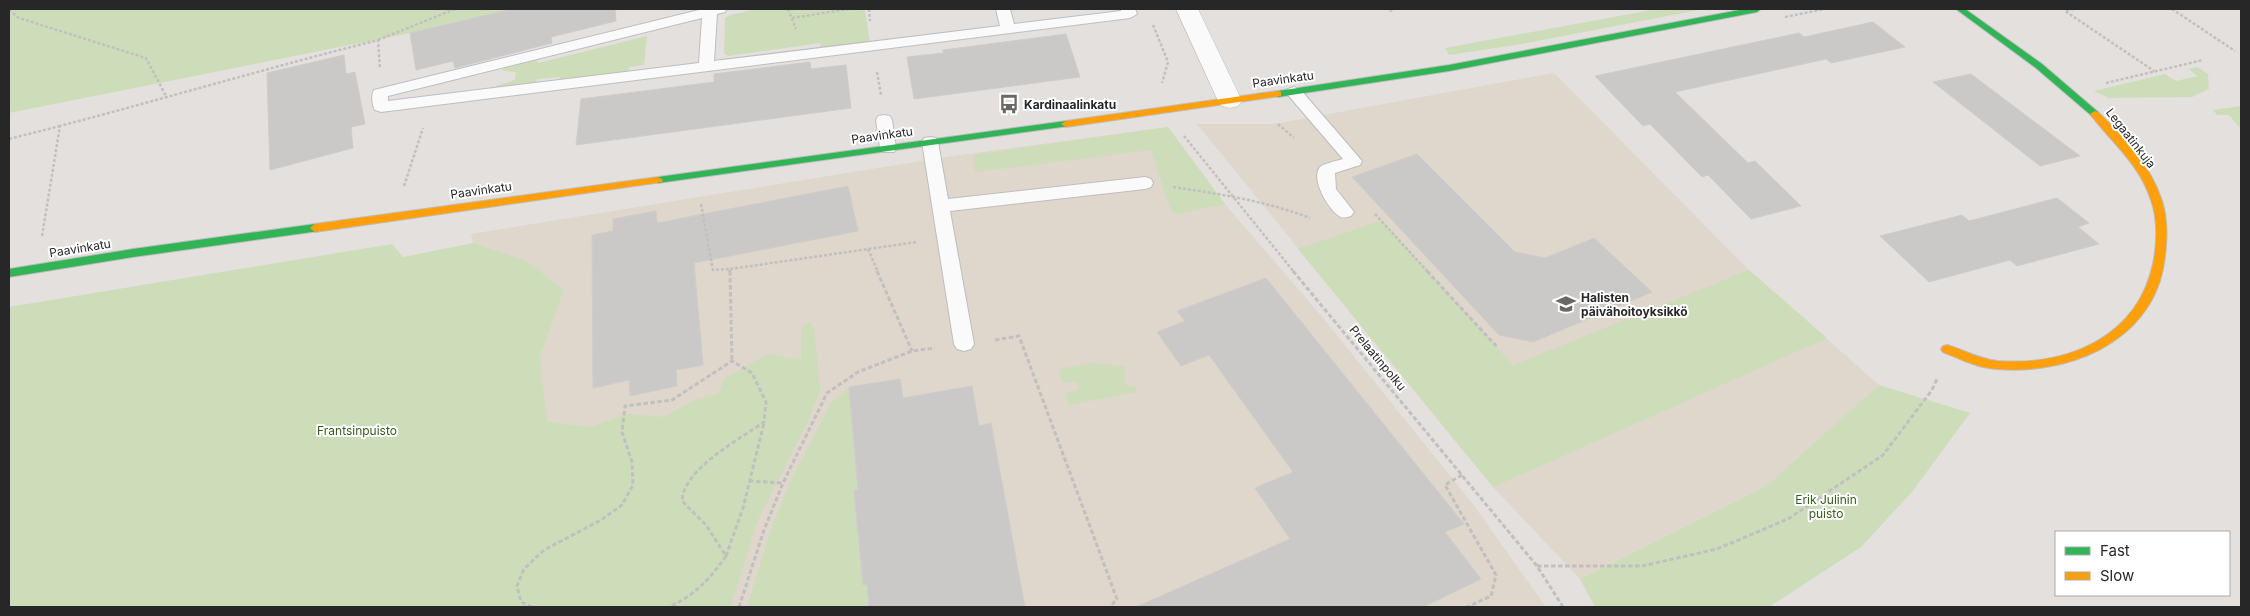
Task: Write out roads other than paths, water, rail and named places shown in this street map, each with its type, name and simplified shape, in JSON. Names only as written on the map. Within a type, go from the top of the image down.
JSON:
[{"type":"street","points":[[1187,9],[1230,101]]},
{"type":"street","name":"Paavinkatu","points":[[9,274],[133,253],[1294,92],[1449,68],[1757,9]]},
{"type":"street","name":"Legaatinkuja","points":[[1947,349],[1978,362],[2008,366],[2063,358],[2088,350],[2121,332],[2152,294],[2160,267],[2161,216],[2150,185],[2118,139],[2084,102],[2054,76],[1960,9]]},
{"type":"lane","points":[[1003,9],[1008,29]]},
{"type":"lane","points":[[706,68],[715,10],[380,93],[381,107],[706,68],[1130,14],[1128,9]]},
{"type":"lane","points":[[453,98],[460,73]]},
{"type":"lane","points":[[1294,92],[1354,161],[1327,170],[1327,190],[1345,212]]},
{"type":"lane","points":[[884,120],[888,148]]},
{"type":"lane","points":[[930,142],[964,344]]},
{"type":"lane","points":[[940,206],[1145,183]]},
{"type":"place","name":"Kardinaalinkatu","points":[[1009,104]]},
{"type":"place","name":"Halisten päivähoitoyksikkö","points":[[1566,304]]},
{"type":"park label","name":"Frantsinpuisto","points":[[357,430]]},
{"type":"park label","name":"Erik Julinin puisto","points":[[1826,506]]}]
